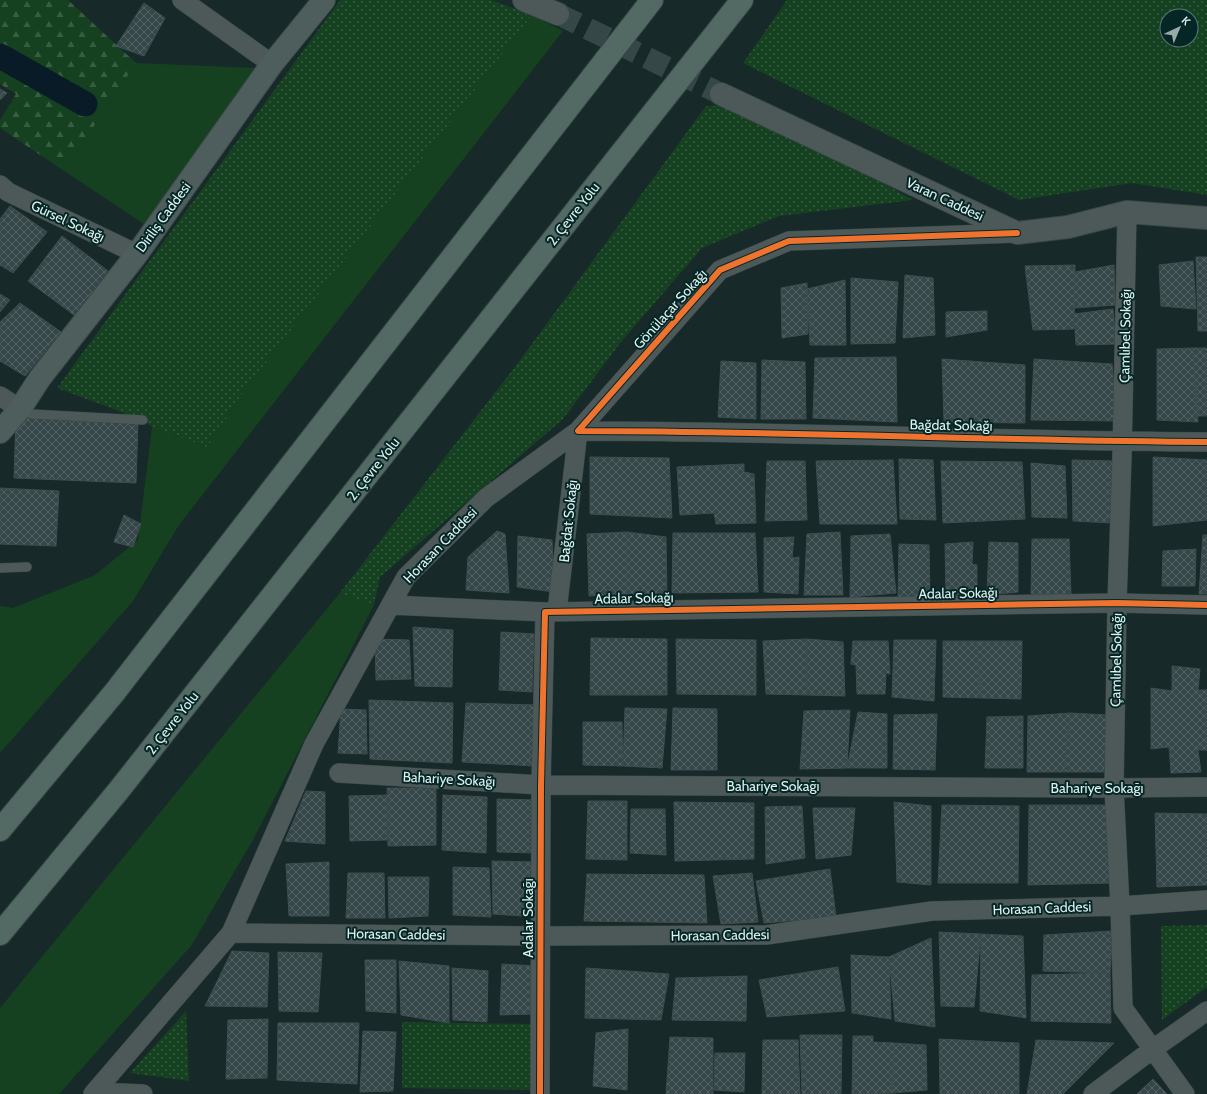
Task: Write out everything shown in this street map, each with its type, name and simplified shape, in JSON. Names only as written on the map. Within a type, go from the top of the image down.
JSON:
[{"type":"highway","points":[[0,830],[114,693],[652,0]]},
{"type":"highway","name":"2. Çevre Yolu","points":[[0,934],[119,790],[742,0]]},
{"type":"main road","name":"Diriliş Caddesi","points":[[0,432],[20,409],[40,378],[137,254],[272,64],[324,0]]},
{"type":"street","points":[[182,0],[272,64]]},
{"type":"street","points":[[524,0],[558,14]]},
{"type":"street","name":"Varan Caddesi","points":[[721,94],[1017,233]]},
{"type":"street","name":"Gürsel Sokağı","points":[[0,185],[8,192],[137,254]]},
{"type":"street","points":[[1017,233],[1068,227],[1127,212],[1206,217]]},
{"type":"street","name":"Çamlıbel Sokağı","points":[[1127,212],[1114,788],[1123,1008],[1185,1094]]},
{"type":"street","name":"Gönülaçar Sokağı","points":[[578,431],[720,270],[789,241],[1017,233]]},
{"type":"street","points":[[0,396],[20,409]]},
{"type":"street","name":"Bağdat Sokağı","points":[[551,611],[578,431],[694,431],[1123,442],[1207,442]]},
{"type":"street","name":"Horasan Caddesi","points":[[95,1093],[231,933],[314,744],[406,577],[486,498],[578,431]]},
{"type":"street","name":"Adalar Sokağı","points":[[540,1094],[541,785],[551,611],[1117,603],[1207,605]]},
{"type":"street","points":[[391,605],[551,611]]},
{"type":"street","name":"Bahariye Sokağı","points":[[339,773],[541,785],[1114,788],[1207,787]]},
{"type":"street","name":"Horasan Caddesi","points":[[231,933],[540,936],[766,935],[932,911],[1120,906],[1207,900]]},
{"type":"street","points":[[1093,1094],[1207,1011]]},
{"type":"street","points":[[95,1093],[143,1094]]},
{"type":"lane","points":[[20,409],[31,414],[143,420]]},
{"type":"lane","points":[[0,568],[27,568]]},
{"type":"green space","points":[[0,0],[68,0],[136,63],[64,171],[0,128],[0,120],[16,94],[0,84]]},
{"type":"green space","points":[[340,0],[491,0],[532,15],[244,391],[207,447],[152,427],[143,420],[57,388]]},
{"type":"green space","points":[[787,0],[1207,0],[1207,195],[1132,183],[1019,200],[743,63]]},
{"type":"green space","points":[[532,15],[563,31],[179,525],[133,601],[0,753],[0,606],[13,608],[95,575],[138,540],[152,427],[207,447],[244,391]]},
{"type":"green space","points":[[136,63],[256,68],[144,224],[64,171]]},
{"type":"green space","points":[[745,105],[913,200],[779,216],[702,248],[621,342],[563,419],[380,577],[374,605],[339,594],[518,363],[706,106]]},
{"type":"green space","points":[[339,594],[374,605],[254,838],[191,946],[59,1094],[0,1094],[0,1008]]},
{"type":"green space","points":[[1207,925],[1207,987],[1162,1020],[1161,926]]},
{"type":"green space","points":[[186,1011],[189,1081],[130,1073]]},
{"type":"green space","points":[[402,1022],[534,1024],[533,1090],[402,1088]]},
{"type":"building","points":[[144,3],[165,18],[144,56],[116,46]]},
{"type":"building","points":[[0,89],[7,93],[0,100]]},
{"type":"building","points":[[10,206],[47,232],[13,273],[0,265],[0,219]]},
{"type":"building","points":[[62,236],[112,274],[78,318],[28,281]]},
{"type":"building","points":[[1196,257],[1207,257],[1207,331],[1198,331]]},
{"type":"building","points":[[1193,261],[1196,309],[1161,306],[1159,265]]},
{"type":"building","points":[[1075,265],[1074,329],[1033,330],[1025,266]]},
{"type":"building","points":[[1114,265],[1115,305],[1074,308],[1075,272]]},
{"type":"building","points":[[905,275],[933,278],[935,335],[903,338]]},
{"type":"building","points":[[851,278],[898,282],[895,343],[851,344]]},
{"type":"building","points":[[845,280],[846,345],[810,345],[807,289]]},
{"type":"building","points":[[807,283],[808,334],[782,338],[781,288]]},
{"type":"building","points":[[0,294],[10,300],[0,312]]},
{"type":"building","points":[[20,303],[61,332],[25,376],[0,361],[0,322]]},
{"type":"building","points":[[1113,309],[1116,344],[1076,345],[1074,314]]},
{"type":"building","points":[[987,311],[987,330],[946,337],[946,312]]},
{"type":"building","points":[[1193,348],[1198,422],[1157,420],[1157,349]]},
{"type":"building","points":[[1193,348],[1207,348],[1207,416],[1197,416]]},
{"type":"building","points":[[896,357],[897,422],[813,418],[815,358]]},
{"type":"building","points":[[942,359],[1025,365],[1025,423],[944,422]]},
{"type":"building","points":[[1034,359],[1112,364],[1117,421],[1031,420]]},
{"type":"building","points":[[762,360],[805,362],[806,419],[761,419]]},
{"type":"building","points":[[721,361],[756,363],[756,419],[718,417]]},
{"type":"building","points":[[16,417],[138,422],[136,483],[14,478]]},
{"type":"building","points":[[590,457],[669,458],[672,518],[590,514]]},
{"type":"building","points":[[1153,457],[1207,460],[1207,520],[1153,526]]},
{"type":"building","points":[[899,459],[933,460],[936,520],[900,519]]},
{"type":"building","points":[[893,460],[897,524],[820,524],[816,461]]},
{"type":"building","points":[[1072,460],[1114,461],[1114,523],[1073,521]]},
{"type":"building","points":[[767,461],[805,461],[807,520],[765,521]]},
{"type":"building","points":[[941,461],[1022,462],[1025,519],[943,523]]},
{"type":"building","points":[[1031,463],[1065,466],[1067,518],[1032,517]]},
{"type":"building","points":[[744,464],[744,472],[754,474],[756,523],[716,524],[714,513],[680,515],[677,467]]},
{"type":"building","points":[[0,488],[59,491],[56,546],[0,544]]},
{"type":"building","points":[[124,515],[141,524],[133,547],[114,542]]},
{"type":"building","points":[[497,531],[505,534],[509,593],[466,590],[468,557]]},
{"type":"building","points":[[627,532],[627,594],[589,596],[587,534]]},
{"type":"building","points":[[627,532],[666,537],[667,593],[627,594]]},
{"type":"building","points":[[840,532],[843,595],[804,595],[807,534]]},
{"type":"building","points":[[673,533],[755,533],[758,592],[672,593]]},
{"type":"building","points":[[890,534],[896,593],[850,597],[851,536]]},
{"type":"building","points":[[1203,535],[1207,535],[1207,594],[1199,594]]},
{"type":"building","points":[[518,536],[552,540],[554,592],[517,587]]},
{"type":"building","points":[[794,537],[792,558],[799,557],[798,594],[764,592],[764,538]]},
{"type":"building","points":[[1032,539],[1069,539],[1071,595],[1031,596]]},
{"type":"building","points":[[973,542],[972,564],[977,565],[977,593],[946,596],[945,544]]},
{"type":"building","points":[[989,542],[1018,543],[1018,592],[987,595]]},
{"type":"building","points":[[899,544],[929,545],[930,597],[898,598]]},
{"type":"building","points":[[1196,549],[1195,586],[1162,586],[1163,551]]},
{"type":"building","points":[[413,627],[453,630],[452,687],[415,686]]},
{"type":"building","points":[[501,632],[534,634],[532,692],[499,690]]},
{"type":"building","points":[[591,638],[667,639],[667,695],[590,695]]},
{"type":"building","points":[[375,639],[409,640],[411,679],[376,680]]},
{"type":"building","points":[[676,639],[756,640],[756,695],[677,694]]},
{"type":"building","points":[[807,639],[807,695],[766,694],[763,641]]},
{"type":"building","points":[[807,639],[843,642],[845,696],[807,695]]},
{"type":"building","points":[[894,640],[936,640],[934,701],[892,697]]},
{"type":"building","points":[[853,641],[888,641],[890,674],[886,673],[885,694],[857,694],[856,665],[851,664]]},
{"type":"building","points":[[943,641],[977,641],[981,698],[943,697]]},
{"type":"building","points":[[977,641],[1022,641],[1021,699],[981,698]]},
{"type":"building","points":[[1172,666],[1200,669],[1198,690],[1207,690],[1207,750],[1198,750],[1201,772],[1171,773],[1169,747],[1151,749],[1151,688],[1172,691]]},
{"type":"building","points":[[369,700],[453,703],[452,763],[370,759]]},
{"type":"building","points":[[466,703],[536,705],[535,766],[462,762]]},
{"type":"building","points":[[625,708],[667,709],[662,768],[623,766]]},
{"type":"building","points":[[673,708],[717,709],[717,770],[671,770]]},
{"type":"building","points":[[341,709],[366,710],[367,754],[338,753]]},
{"type":"building","points":[[850,710],[847,768],[800,769],[804,711]]},
{"type":"building","points":[[858,712],[887,714],[887,768],[847,768]]},
{"type":"building","points":[[1070,713],[1064,772],[1027,772],[1028,716]]},
{"type":"building","points":[[1070,713],[1107,715],[1104,772],[1064,772]]},
{"type":"building","points":[[937,714],[935,770],[893,769],[894,715]]},
{"type":"building","points":[[1023,716],[1023,768],[985,768],[987,717]]},
{"type":"building","points":[[583,722],[622,722],[623,766],[583,765]]},
{"type":"building","points":[[387,788],[436,788],[436,845],[388,846]]},
{"type":"building","points":[[306,791],[325,792],[325,844],[285,841]]},
{"type":"building","points":[[387,795],[387,840],[350,841],[349,796]]},
{"type":"building","points":[[443,795],[487,797],[486,853],[442,850]]},
{"type":"building","points":[[497,799],[535,800],[535,853],[497,852]]},
{"type":"building","points":[[588,801],[627,801],[627,860],[586,859]]},
{"type":"building","points":[[674,802],[754,803],[754,859],[675,861]]},
{"type":"building","points":[[894,802],[931,806],[931,885],[897,882]]},
{"type":"building","points":[[942,805],[1019,806],[1018,883],[938,883]]},
{"type":"building","points":[[1029,805],[1108,805],[1111,883],[1028,885]]},
{"type":"building","points":[[802,806],[805,858],[766,864],[765,807]]},
{"type":"building","points":[[813,808],[855,808],[851,855],[816,859]]},
{"type":"building","points":[[631,809],[665,809],[666,855],[630,853]]},
{"type":"building","points":[[1155,813],[1207,814],[1207,885],[1157,887]]},
{"type":"building","points":[[492,861],[535,862],[536,917],[493,914]]},
{"type":"building","points":[[329,862],[329,916],[289,916],[286,864]]},
{"type":"building","points":[[453,867],[489,868],[491,917],[453,915]]},
{"type":"building","points":[[830,869],[836,917],[764,923],[756,881]]},
{"type":"building","points":[[348,873],[384,873],[385,918],[346,918]]},
{"type":"building","points":[[752,873],[758,922],[721,924],[713,876]]},
{"type":"building","points":[[587,874],[704,875],[707,923],[584,921]]},
{"type":"building","points":[[388,877],[429,877],[428,916],[389,918]]},
{"type":"building","points":[[1113,931],[1110,973],[1043,971],[1044,935]]},
{"type":"building","points":[[939,932],[981,934],[974,1007],[941,1006]]},
{"type":"building","points":[[981,934],[1023,936],[1026,1018],[980,1011]]},
{"type":"building","points":[[931,938],[935,1027],[895,1021],[889,957]]},
{"type":"building","points":[[232,951],[269,953],[267,1007],[205,1006]]},
{"type":"building","points":[[278,952],[322,953],[318,1012],[279,1011]]},
{"type":"building","points":[[851,955],[889,957],[891,1019],[852,1013]]},
{"type":"building","points":[[365,960],[396,960],[396,1013],[366,1011]]},
{"type":"building","points":[[399,961],[449,966],[449,1023],[401,1015]]},
{"type":"building","points":[[502,964],[536,966],[535,1014],[500,1015]]},
{"type":"building","points":[[838,967],[845,1011],[767,1017],[759,980]]},
{"type":"building","points":[[452,968],[488,971],[487,1022],[453,1020]]},
{"type":"building","points":[[586,968],[669,974],[661,1020],[585,1018]]},
{"type":"building","points":[[1110,973],[1111,1023],[1031,1021],[1032,975]]},
{"type":"building","points":[[747,976],[746,1021],[672,1020],[676,978]]},
{"type":"building","points":[[268,1019],[267,1078],[226,1079],[228,1020]]},
{"type":"building","points":[[278,1023],[359,1023],[357,1084],[277,1080]]},
{"type":"building","points":[[628,1029],[627,1090],[593,1086],[596,1033]]},
{"type":"building","points":[[363,1031],[396,1032],[393,1091],[360,1092]]},
{"type":"building","points":[[800,1035],[842,1035],[841,1094],[802,1094]]},
{"type":"building","points":[[853,1036],[873,1036],[873,1042],[894,1043],[892,1093],[852,1094]]},
{"type":"building","points":[[670,1037],[713,1038],[713,1094],[666,1094]]},
{"type":"building","points":[[939,1039],[1019,1043],[1019,1094],[940,1094]]},
{"type":"building","points":[[763,1040],[798,1040],[800,1094],[762,1094]]},
{"type":"building","points":[[1036,1040],[1114,1043],[1063,1094],[1027,1094]]},
{"type":"building","points":[[894,1043],[926,1045],[927,1090],[892,1093]]},
{"type":"building","points":[[715,1053],[745,1053],[744,1092],[714,1090]]},
{"type":"building","points":[[1153,1079],[1167,1094],[1137,1094]]},
{"type":"waterway","points":[[0,56],[85,104]]},
{"type":"tunnel","points":[[558,14],[721,94]]},
{"type":"cycle path","points":[[1017,233],[789,241],[720,270],[578,431],[657,431],[1207,442]]},
{"type":"cycle path","points":[[540,1094],[541,785],[545,612],[1117,603],[1207,605]]}]
